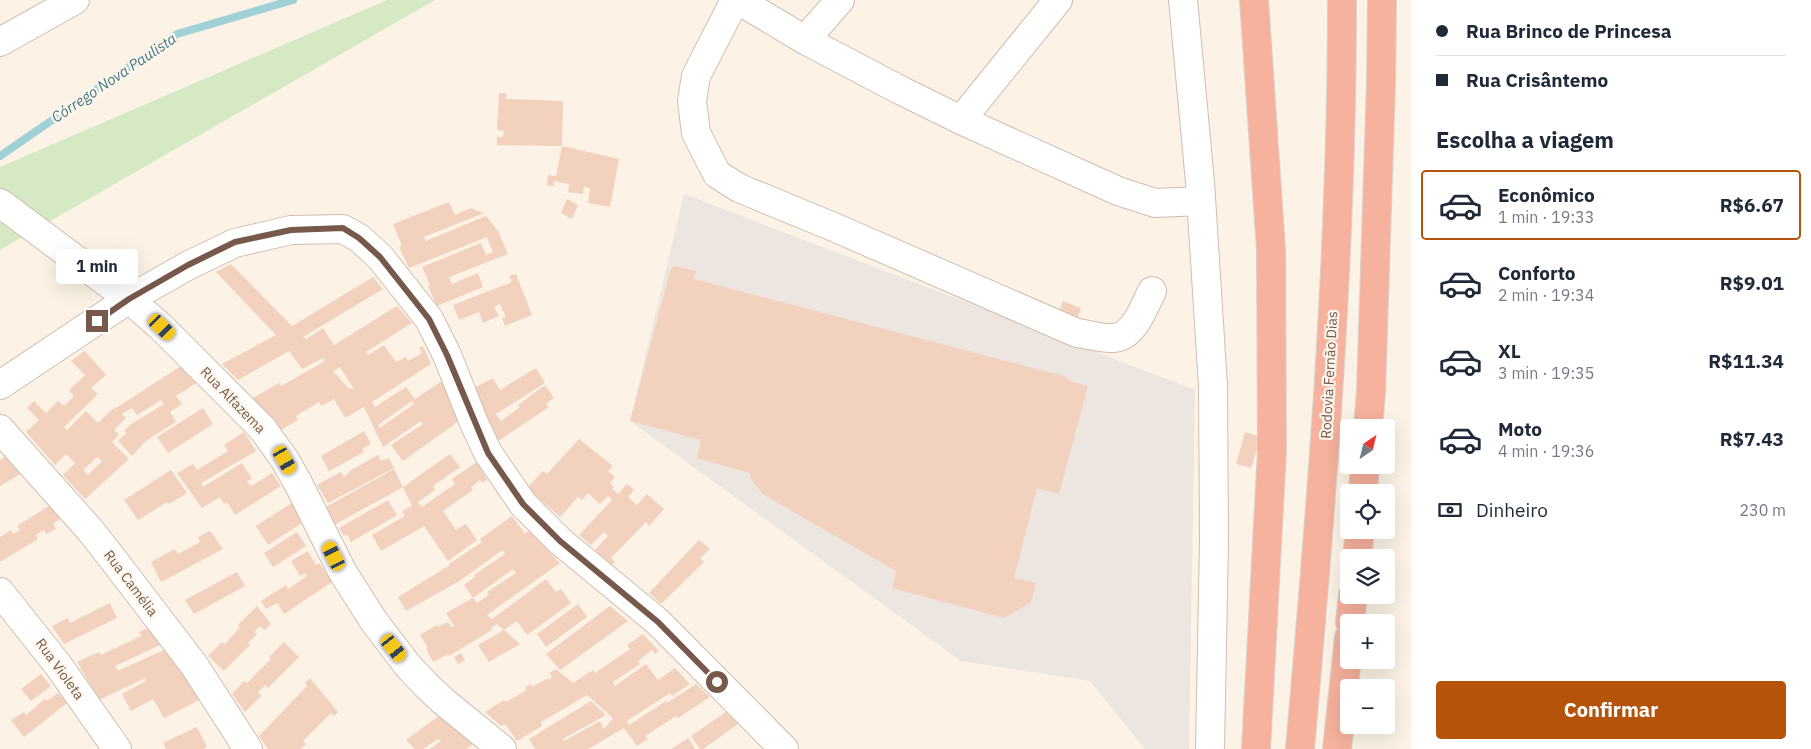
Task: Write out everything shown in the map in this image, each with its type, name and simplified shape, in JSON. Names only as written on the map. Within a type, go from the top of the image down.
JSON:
[{"type":"highway","points":[[1254,0],[1271,250],[1272,450],[1256,749]]},
{"type":"highway","name":"Rodovia Fernão Dias","points":[[1300,749],[1324,477],[1342,112],[1342,0]]},
{"type":"highway","points":[[1369,419],[1381,102],[1382,0]]},
{"type":"highway","points":[[1337,749],[1346,669]]},
{"type":"street","points":[[0,42],[75,0]]},
{"type":"street","points":[[1152,291],[1138,319],[1126,333],[1113,339],[1077,333],[739,188],[717,174],[696,133],[692,102],[696,76],[737,0],[805,40],[900,90],[1118,191],[1155,203],[1201,201]]},
{"type":"street","points":[[805,40],[840,0]]},
{"type":"street","points":[[962,120],[1058,0]]},
{"type":"street","points":[[1183,0],[1201,201],[1213,386],[1214,541],[1210,749]]},
{"type":"street","name":"Rua Alfazema","points":[[0,203],[129,299],[162,327],[262,428],[294,475],[342,571],[372,620],[426,685],[502,749]]},
{"type":"street","points":[[0,385],[129,299],[188,265],[235,242],[291,230],[343,228],[355,235],[380,257],[429,319],[447,355],[488,453],[523,504],[560,541],[658,622],[784,749]]},
{"type":"street","name":"Rua Camélia","points":[[0,429],[90,530],[112,558],[194,665],[248,749]]},
{"type":"street","name":"Rua Violeta","points":[[0,592],[58,665],[117,749]]},
{"type":"shaded area","points":[[684,194],[1195,390],[1189,749],[1145,749],[1090,681],[961,661],[630,421]]},
{"type":"green space","points":[[387,0],[435,0],[0,250],[0,167]]},
{"type":"building","points":[[499,93],[506,93],[506,99],[563,101],[562,146],[497,145],[497,137],[503,137],[504,131],[497,130]]},
{"type":"building","points":[[562,146],[619,159],[610,207],[588,203],[590,188],[584,187],[583,194],[568,192],[569,184],[554,181],[554,186],[547,185],[548,175],[556,176]]},
{"type":"building","points":[[567,199],[578,205],[572,219],[561,213]]},
{"type":"building","points":[[449,202],[455,215],[470,208],[484,213],[424,237],[426,241],[486,216],[498,231],[508,254],[449,277],[452,284],[478,273],[483,287],[437,306],[422,267],[481,243],[486,255],[493,252],[487,237],[409,268],[399,247],[402,246],[393,224]]},
{"type":"building","points":[[231,264],[292,326],[373,277],[383,289],[303,337],[306,339],[323,328],[334,345],[397,306],[412,323],[366,352],[368,355],[384,345],[396,362],[406,357],[408,361],[422,353],[419,348],[423,346],[431,364],[372,402],[375,407],[406,387],[415,399],[442,381],[459,421],[403,461],[391,445],[423,424],[421,421],[383,447],[364,407],[345,418],[334,399],[321,406],[319,402],[296,416],[298,420],[281,430],[251,399],[279,383],[281,386],[325,361],[323,358],[302,369],[289,351],[238,380],[222,364],[276,335],[216,272]],"holes":[[[340,367],[354,389],[353,390],[352,388],[349,389],[333,371]],[[412,401],[414,404],[380,428],[378,425]]]},
{"type":"building","points":[[673,266],[696,271],[694,279],[1067,377],[1067,380],[1088,386],[1059,494],[1037,488],[1014,578],[1036,583],[1031,602],[1004,618],[892,588],[896,571],[764,495],[753,482],[749,473],[697,458],[701,440],[630,421]]},
{"type":"building","points":[[516,274],[532,315],[505,326],[502,318],[506,317],[500,304],[494,307],[499,316],[483,323],[479,312],[459,320],[453,305],[512,282],[509,276]]},
{"type":"building","points":[[1063,301],[1081,308],[1077,320],[1059,312]]},
{"type":"building","points":[[85,351],[106,375],[91,388],[98,394],[64,427],[67,430],[86,411],[98,423],[115,407],[181,366],[198,382],[176,396],[182,404],[170,412],[176,422],[147,440],[132,456],[118,441],[126,433],[124,431],[131,424],[164,404],[161,400],[137,415],[132,408],[122,414],[126,418],[114,430],[119,435],[112,442],[129,459],[85,499],[63,475],[75,463],[66,454],[55,465],[26,432],[39,420],[27,408],[34,401],[46,413],[58,401],[64,406],[74,396],[69,390],[85,375],[71,361]],"holes":[[[97,457],[102,461],[88,475],[83,470]]]},
{"type":"building","points":[[536,368],[545,383],[496,414],[501,421],[520,407],[518,405],[545,385],[554,398],[546,404],[549,407],[498,441],[474,388],[493,378],[500,390]]},
{"type":"building","points":[[203,408],[213,424],[168,453],[157,437]]},
{"type":"building","points":[[364,431],[371,444],[362,449],[364,452],[329,471],[321,456]]},
{"type":"building","points":[[244,432],[256,451],[201,483],[203,487],[242,463],[252,479],[247,481],[251,486],[272,473],[281,486],[235,515],[227,502],[224,504],[220,497],[202,508],[177,473],[193,464],[197,470],[228,451],[224,445]]},
{"type":"building","points":[[1245,432],[1261,437],[1251,468],[1236,464]]},
{"type":"building","points":[[579,439],[613,466],[608,471],[615,477],[610,483],[614,487],[612,489],[618,494],[627,484],[634,490],[628,497],[637,505],[647,494],[664,509],[649,526],[646,522],[611,558],[615,562],[612,565],[595,550],[608,536],[604,532],[591,545],[579,535],[612,500],[608,496],[600,504],[588,493],[582,500],[578,497],[560,517],[527,488],[543,471],[547,474]]},
{"type":"building","points":[[450,454],[460,467],[433,486],[435,490],[418,502],[422,507],[455,484],[452,479],[477,462],[487,480],[482,483],[480,480],[471,487],[473,490],[443,511],[456,530],[466,524],[477,540],[448,561],[424,526],[381,551],[372,535],[405,516],[402,511],[412,506],[403,487]]},
{"type":"building","points":[[378,455],[381,461],[389,458],[394,468],[328,503],[317,485],[341,472],[344,477],[348,472]]},
{"type":"building","points":[[6,456],[22,473],[0,486],[0,460]]},
{"type":"building","points":[[394,469],[403,487],[334,525],[326,507]]},
{"type":"building","points":[[171,470],[187,493],[169,504],[167,502],[138,520],[124,500]]},
{"type":"building","points":[[388,500],[397,515],[351,542],[347,534],[344,536],[339,528]]},
{"type":"building","points":[[292,503],[302,523],[268,545],[256,526]]},
{"type":"building","points":[[52,504],[63,517],[53,524],[56,529],[46,534],[44,530],[36,535],[38,539],[0,562],[0,537],[11,530],[13,534],[20,530],[17,526]]},
{"type":"building","points":[[512,516],[525,534],[529,530],[560,563],[487,615],[492,619],[546,579],[556,592],[561,589],[571,603],[527,635],[517,621],[504,630],[497,624],[491,628],[492,630],[449,656],[448,654],[433,662],[426,649],[428,648],[420,635],[437,625],[438,627],[448,622],[451,627],[454,626],[446,613],[473,598],[464,585],[475,577],[474,575],[505,554],[502,550],[461,580],[406,611],[398,597],[450,565],[482,542],[480,539]],"holes":[[[513,569],[516,573],[487,592],[489,595],[477,603],[473,598]]]},
{"type":"building","points":[[210,531],[223,549],[161,582],[151,562],[175,549],[178,554],[200,542],[198,537]]},
{"type":"building","points":[[297,532],[306,546],[273,567],[264,553]]},
{"type":"building","points":[[699,540],[710,549],[700,558],[704,562],[661,604],[649,593]]},
{"type":"building","points":[[308,551],[316,565],[319,563],[332,582],[284,614],[277,603],[266,609],[261,601],[286,585],[288,589],[307,576],[305,573],[300,576],[291,561]]},
{"type":"building","points":[[237,572],[245,586],[194,614],[185,600]]},
{"type":"building","points":[[110,603],[117,618],[64,644],[52,626],[68,618],[70,623]]},
{"type":"building","points":[[578,604],[587,617],[546,647],[537,634]]},
{"type":"building","points":[[257,606],[271,624],[265,630],[260,626],[254,632],[257,634],[248,643],[250,645],[224,671],[208,656],[222,642],[225,644],[240,627],[238,625]]},
{"type":"building","points":[[610,606],[628,621],[560,670],[546,654]]},
{"type":"building","points":[[151,626],[162,644],[115,666],[118,671],[166,649],[199,700],[164,718],[153,699],[131,711],[122,694],[146,681],[145,678],[99,700],[77,662],[99,652],[101,655],[141,636],[139,632]]},
{"type":"building","points":[[504,630],[520,644],[489,662],[478,645]]},
{"type":"building","points":[[643,634],[659,651],[655,654],[652,650],[638,661],[640,664],[613,682],[615,686],[646,664],[658,680],[675,668],[690,684],[672,696],[670,693],[627,721],[629,725],[696,684],[710,697],[678,718],[676,716],[645,736],[648,739],[637,746],[624,728],[588,749],[535,749],[529,739],[591,701],[606,715],[563,739],[564,741],[600,721],[604,729],[613,718],[587,695],[541,722],[542,726],[517,741],[505,724],[501,726],[485,712],[504,700],[506,702],[527,690],[525,688],[531,684],[532,687],[548,678],[549,680],[552,677],[549,673],[556,669],[573,683],[593,670],[595,673],[630,649],[627,645]]},
{"type":"building","points":[[284,642],[299,657],[268,688],[265,685],[258,692],[261,696],[245,712],[232,694],[244,681],[247,683],[271,659],[269,657]]},
{"type":"building","points":[[461,653],[465,660],[458,664],[454,657]]},
{"type":"building","points":[[41,674],[51,686],[31,701],[21,689]]},
{"type":"building","points":[[310,678],[338,712],[334,716],[331,713],[303,741],[306,744],[301,749],[268,749],[259,736],[307,686],[305,683]]},
{"type":"building","points":[[58,693],[67,703],[24,737],[11,720],[24,712],[26,715],[45,699],[47,701]]},
{"type":"building","points":[[726,712],[738,724],[703,749],[700,749],[691,736]]},
{"type":"building","points":[[440,715],[473,744],[466,749],[430,749],[441,741],[438,739],[423,749],[415,749],[406,740]]},
{"type":"building","points":[[197,727],[207,747],[203,749],[166,749],[163,743]]},
{"type":"building","points":[[688,738],[695,749],[671,749]]},
{"type":"waterway","name":"Córrego Nova Paulista","points":[[0,156],[177,34],[293,0]]},
{"type":"route","points":[[97,321],[129,299],[188,265],[235,242],[291,230],[343,228],[350,232],[380,257],[429,319],[447,355],[488,453],[523,504],[560,541],[658,622],[717,682]]}]
